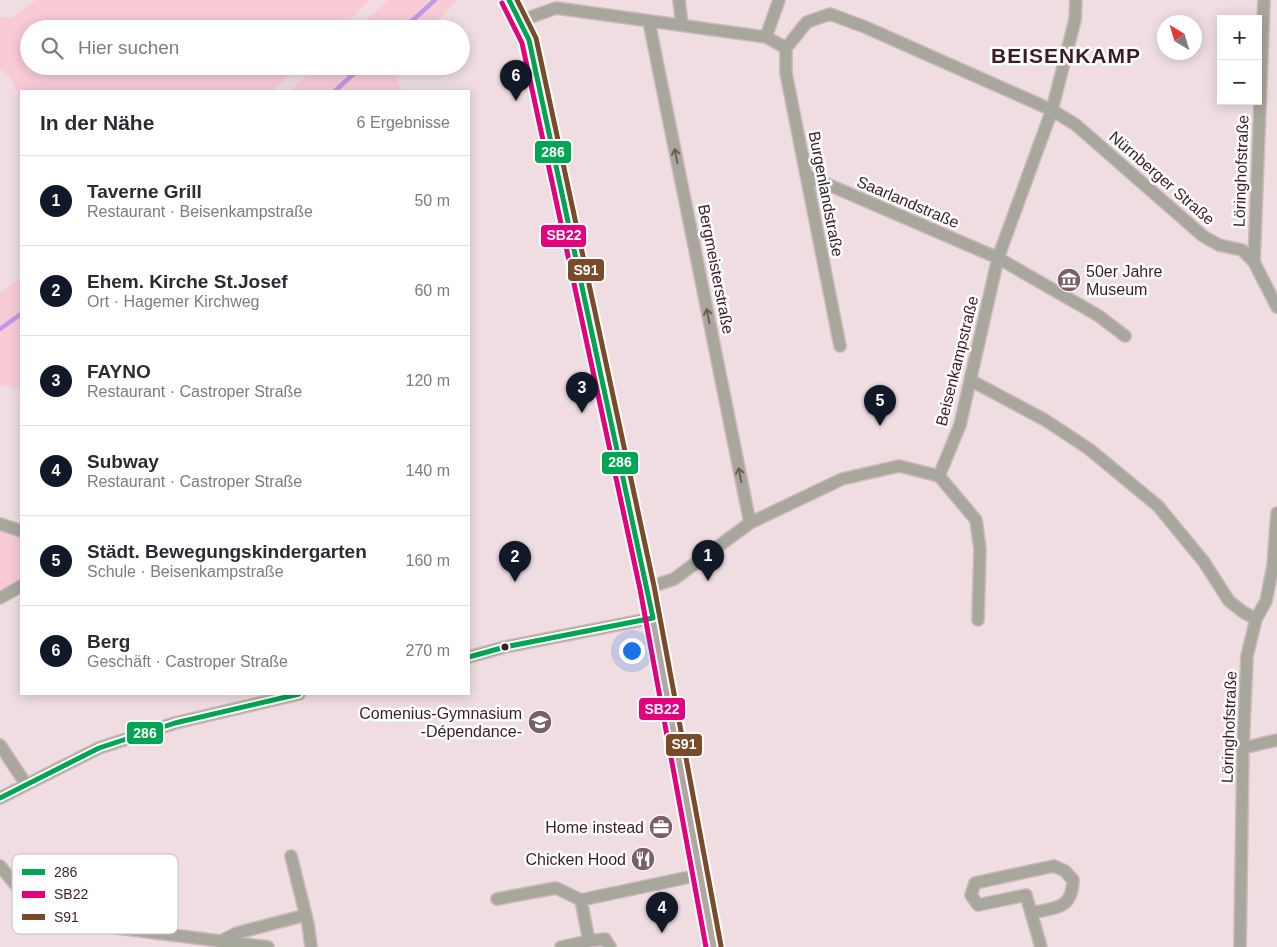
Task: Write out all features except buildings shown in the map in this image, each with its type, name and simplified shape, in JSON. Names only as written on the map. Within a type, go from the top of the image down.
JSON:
[{"type":"main road","points":[[509,0],[529,40],[647,588],[699,875],[714,947]]},
{"type":"street","points":[[679,0],[682,25]]},
{"type":"street","points":[[766,37],[779,0]]},
{"type":"street","name":"Beisenkampstraße","points":[[939,476],[960,425],[998,258],[1052,110],[1075,20],[1076,0]]},
{"type":"street","name":"Löringhofstraße","points":[[1264,0],[1254,262],[1277,307]]},
{"type":"street","points":[[520,21],[556,8],[766,37],[786,48]]},
{"type":"street","name":"Nürnberger Straße","points":[[786,48],[808,22],[830,14],[866,27],[1052,110],[1076,125],[1203,236],[1220,245],[1242,250],[1254,262]]},
{"type":"street","name":"Bergmeisterstraße","points":[[649,22],[750,523]]},
{"type":"street","name":"Burgenlandstraße","points":[[786,48],[786,73],[840,346]]},
{"type":"street","name":"Saarlandstraße","points":[[806,176],[998,258],[1099,316],[1124,336]]},
{"type":"street","points":[[970,380],[1045,420],[1090,449],[1158,506],[1204,562],[1229,602],[1256,618]]},
{"type":"street","points":[[647,588],[674,579],[750,523],[842,479],[899,466],[939,476],[976,520],[980,549],[978,620]]},
{"type":"street","name":"Löringhofstraße","points":[[1240,947],[1243,748],[1247,656],[1256,618],[1266,601],[1273,566],[1277,513]]},
{"type":"street","points":[[0,524],[20,530]]},
{"type":"street","points":[[0,598],[20,587]]},
{"type":"street","points":[[470,657],[653,618]]},
{"type":"street","points":[[240,695],[242,706]]},
{"type":"street","points":[[0,798],[99,748],[175,723],[294,695]]},
{"type":"street","points":[[1243,748],[1277,740]]},
{"type":"street","points":[[0,745],[26,784]]},
{"type":"street","points":[[291,856],[306,915],[311,947]]},
{"type":"street","points":[[0,866],[12,881]]},
{"type":"street","points":[[1031,913],[1064,905],[1073,894],[1073,880],[1066,871],[1054,866],[975,883],[971,895],[978,905],[1026,895],[1031,913],[1041,947]]},
{"type":"street","points":[[496,899],[556,888],[580,900],[699,875]]},
{"type":"street","points":[[580,900],[588,941]]},
{"type":"street","points":[[218,942],[237,933],[306,915]]},
{"type":"street","points":[[159,934],[268,947]]},
{"type":"street","points":[[561,947],[605,939],[610,947]]},
{"type":"shaded area","points":[[36,0],[370,0],[349,20],[20,20],[20,75],[290,75],[274,90],[20,90],[20,97],[9,76],[0,69],[0,17],[11,18]]},
{"type":"shaded area","points":[[388,0],[458,0],[437,20],[367,20]]},
{"type":"shaded area","points":[[307,75],[396,75],[401,90],[291,90]]},
{"type":"shaded area","points":[[20,279],[20,389],[0,385],[0,293]]},
{"type":"shaded area","points":[[0,527],[20,534],[20,581],[0,592]]},
{"type":"waterway","points":[[413,20],[435,0]]},
{"type":"waterway","points":[[336,90],[352,75]]},
{"type":"waterway","points":[[0,329],[20,315]]},
{"type":"transit line","name":"286","points":[[509,0],[529,40],[653,618]]},
{"type":"transit line","name":"S91","points":[[517,0],[536,38],[654,586],[721,946]]},
{"type":"transit line","name":"SB22","points":[[502,3],[522,43],[640,589],[706,947]]},
{"type":"transit line","name":"286","points":[[470,657],[505,647],[653,618]]},
{"type":"transit line","name":"286","points":[[0,798],[99,748],[175,723],[295,695]]},
{"type":"place","name":"Berg","points":[[516,101]]},
{"type":"place","name":"50er Jahre Museum","points":[[1069,280]]},
{"type":"place","name":"FAYNO","points":[[582,413]]},
{"type":"place","name":"Städt. Bewegungskindergarten","points":[[880,426]]},
{"type":"place","name":"Taverne Grill","points":[[708,581]]},
{"type":"place","name":"Ehem. Kirche St.Josef","points":[[515,582]]},
{"type":"place","name":"Comenius-Gymnasium -Dépendance-","points":[[540,722]]},
{"type":"place","name":"Home instead","points":[[661,827]]},
{"type":"place","name":"Chicken Hood","points":[[643,859]]},
{"type":"place","name":"Subway","points":[[662,933]]},
{"type":"district","name":"BEISENKAMP","points":[[1066,55]]}]
